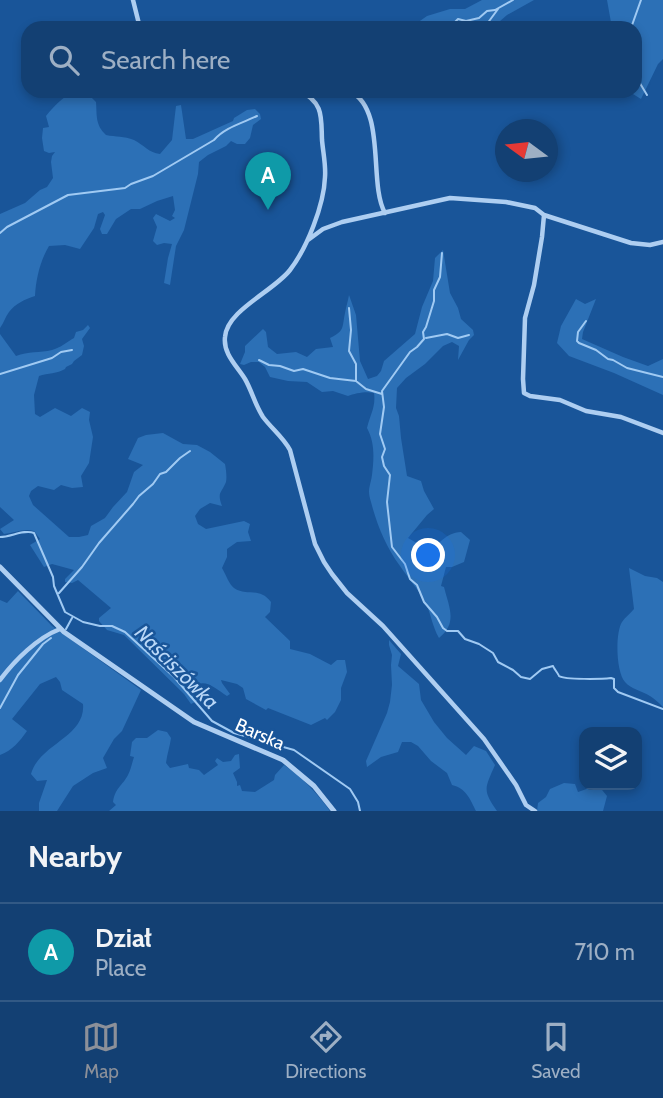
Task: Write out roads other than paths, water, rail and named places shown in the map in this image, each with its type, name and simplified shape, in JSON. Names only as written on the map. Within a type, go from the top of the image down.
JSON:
[{"type":"street","points":[[133,0],[138,21]]},
{"type":"street","points":[[311,98],[318,105],[322,117],[326,174],[324,194],[297,260],[284,278],[232,319],[225,334],[225,349],[246,381],[260,413],[290,450],[315,544],[328,568],[339,584],[383,626],[484,739],[526,805],[535,811]]},
{"type":"street","points":[[359,98],[371,126],[377,154],[380,205],[385,213]]},
{"type":"street","points":[[307,240],[323,229],[342,222],[450,198],[506,202],[535,208],[544,215],[631,243],[650,245],[663,242]]},
{"type":"street","points":[[544,215],[536,276],[525,318],[524,393],[560,400],[586,411],[621,417],[663,433]]},
{"type":"street","name":"Barska","points":[[0,567],[60,628],[194,722],[283,761],[314,786],[334,811]]},
{"type":"street","points":[[0,680],[34,645],[60,628]]},
{"type":"waterway","points":[[466,21],[479,18],[487,11],[495,10],[513,0]]},
{"type":"waterway","points":[[634,21],[641,0]]},
{"type":"waterway","points":[[489,21],[498,9]]},
{"type":"waterway","points":[[456,21],[466,21]]},
{"type":"waterway","points":[[642,87],[647,95]]},
{"type":"waterway","points":[[0,233],[68,195],[125,188],[153,176],[228,129],[257,116]]},
{"type":"waterway","points":[[442,253],[440,277],[423,332],[424,339],[410,352],[382,391],[384,407],[380,434],[385,449],[382,457],[384,466],[390,475],[387,502],[392,547],[405,564],[410,579],[417,585],[424,602],[443,628],[447,631],[458,631],[465,639],[479,644],[493,653],[498,662],[521,677],[530,679],[542,669],[553,666],[559,676],[563,677],[611,678],[614,679],[614,688],[618,692],[663,709]]},
{"type":"waterway","points":[[349,308],[349,351],[356,364],[356,381]]},
{"type":"waterway","points":[[586,321],[578,332],[579,343],[627,368],[663,377]]},
{"type":"waterway","points":[[426,338],[447,334],[458,338],[469,335]]},
{"type":"waterway","points":[[0,374],[72,350]]},
{"type":"waterway","points":[[259,360],[294,371],[303,369],[330,378],[356,381],[366,389],[382,394]]},
{"type":"waterway","points":[[59,593],[139,496],[160,474],[190,451]]},
{"type":"waterway","name":"Naściszówka","points":[[0,537],[34,533],[65,612],[83,622],[112,626],[125,632],[174,677],[212,721],[234,733],[294,750],[350,789],[360,811]]},
{"type":"waterway","points":[[66,629],[72,618]]},
{"type":"waterway","points":[[0,708],[18,675],[51,638]]},
{"type":"place","name":"Dział","points":[[268,210]]}]
